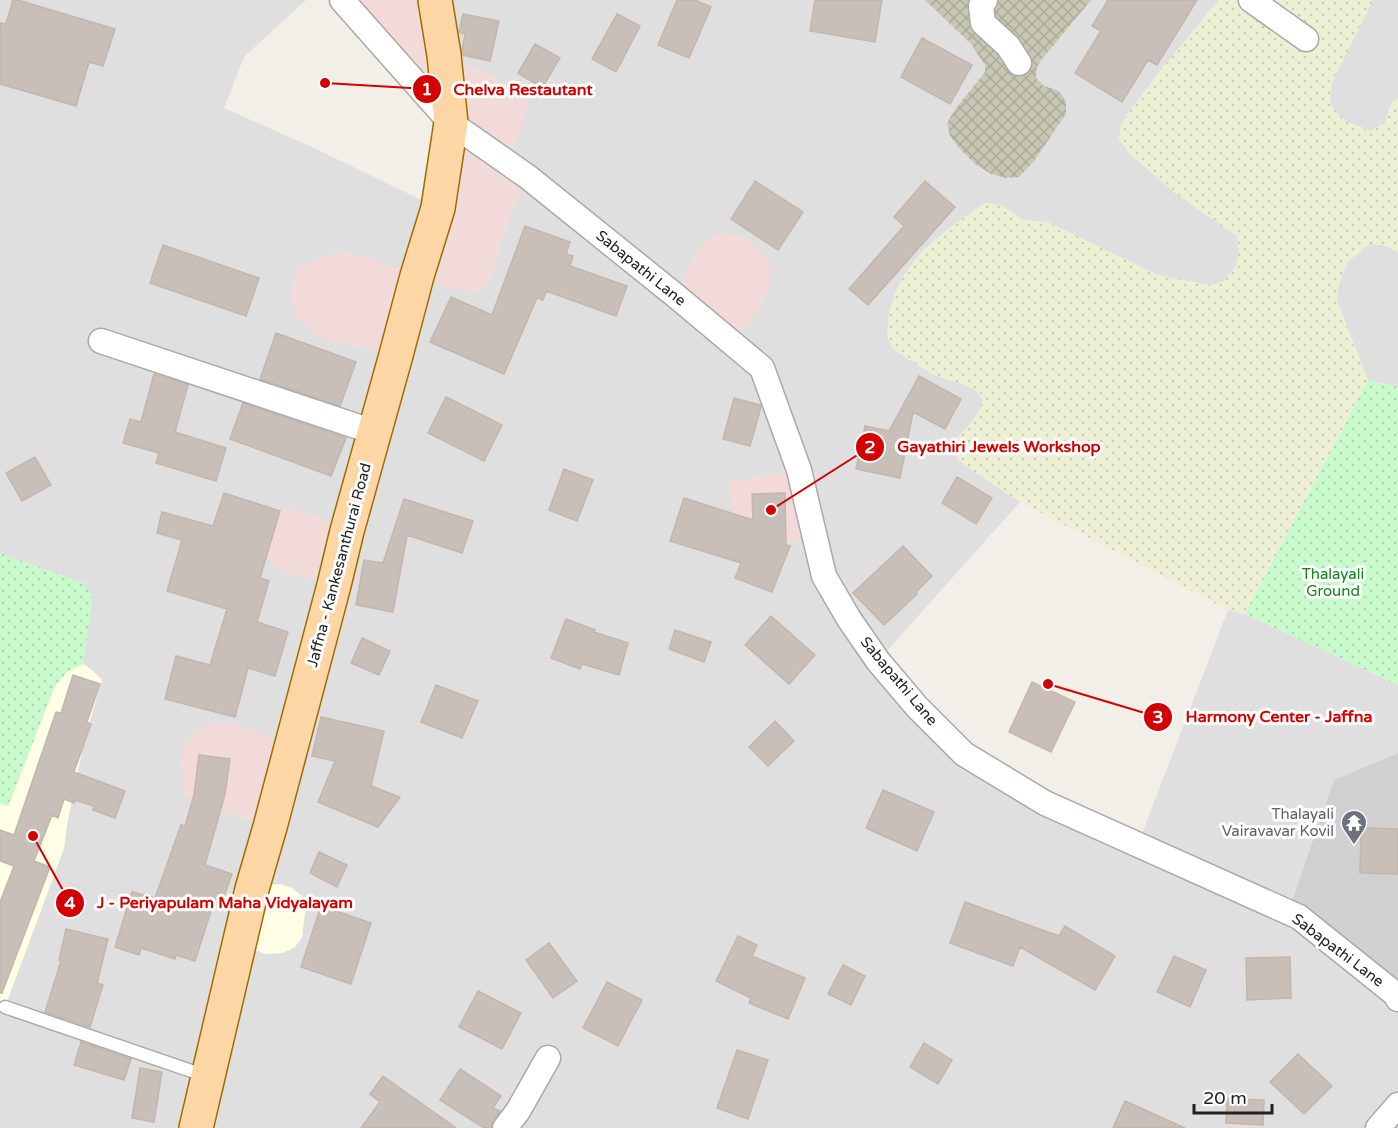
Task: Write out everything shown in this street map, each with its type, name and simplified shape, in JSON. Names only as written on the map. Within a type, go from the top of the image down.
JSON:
[{"type":"main road","name":"Jaffna - Kankesanthurai Road","points":[[196,1128],[252,889],[374,432],[438,208],[451,123],[444,55],[435,0]]},
{"type":"street","name":"Sabapathi Lane","points":[[342,0],[451,123],[528,177],[762,368],[799,470],[824,576],[849,619],[878,661],[917,707],[964,754],[1045,803],[1299,917],[1395,994],[1398,999]]},
{"type":"street","points":[[985,0],[981,6],[983,23],[1008,46],[1019,63]]},
{"type":"street","points":[[1251,0],[1306,39]]},
{"type":"street","points":[[101,341],[374,432]]},
{"type":"street","points":[[505,1128],[518,1111],[548,1058]]},
{"type":"street","points":[[1378,1128],[1398,1105]]},
{"type":"lane","points":[[5,1008],[207,1076]]},
{"type":"shaded area","points":[[0,0],[306,0],[244,57],[224,108],[314,148],[438,208],[477,292],[491,277],[514,204],[528,177],[506,162],[524,97],[490,76],[444,55],[435,0],[925,0],[971,44],[985,64],[985,72],[956,108],[961,150],[975,164],[991,174],[1012,178],[1060,124],[1057,90],[1039,82],[1036,78],[1037,67],[1091,0],[1219,0],[1126,116],[1119,139],[1129,153],[1175,193],[1237,236],[1239,250],[1236,266],[1224,281],[1214,285],[1158,275],[1047,222],[1023,220],[1001,205],[893,349],[934,375],[975,390],[983,399],[971,423],[953,442],[953,450],[957,458],[966,466],[1020,502],[878,661],[964,754],[1138,844],[1228,610],[1245,614],[1398,685],[1398,753],[1334,780],[1398,999],[1398,1128],[0,1128],[0,1006],[5,1007],[64,848],[94,672],[83,664],[87,642],[8,556],[0,553]],"holes":[[[181,775],[270,827],[203,806]],[[305,911],[302,938],[239,944]]]},
{"type":"shaded area","points":[[342,0],[435,0],[444,55],[490,76],[524,97],[527,104],[518,137],[506,162],[528,177],[514,204],[489,284],[485,289],[470,292],[448,288],[417,276],[396,355],[338,343],[317,336],[298,320],[291,302],[293,282],[300,266],[337,252],[361,255],[416,276],[451,123]]},
{"type":"shaded area","points":[[925,0],[1091,0],[1037,67],[1036,78],[1044,86],[1057,90],[1062,95],[1066,102],[1066,114],[1034,161],[1019,177],[1005,178],[991,174],[975,164],[950,136],[947,123],[985,72],[985,65],[971,44]]},
{"type":"shaded area","points":[[1219,0],[1373,0],[1332,82],[1330,104],[1348,122],[1371,131],[1385,122],[1391,103],[1398,98],[1398,252],[1383,245],[1370,244],[1348,261],[1339,284],[1337,301],[1368,380],[1245,614],[1228,610],[1020,502],[966,466],[957,458],[953,450],[953,442],[971,423],[983,399],[975,390],[934,375],[908,359],[893,349],[887,336],[889,313],[897,287],[911,265],[923,250],[954,224],[985,203],[1001,205],[1023,220],[1047,222],[1158,275],[1214,285],[1224,281],[1236,266],[1239,250],[1237,236],[1175,193],[1129,153],[1119,139],[1120,127],[1126,116]]},
{"type":"shaded area","points":[[1373,0],[1398,0],[1398,98],[1391,103],[1385,122],[1371,131],[1348,122],[1330,104],[1332,82]]},
{"type":"shaded area","points":[[719,234],[737,235],[753,243],[771,268],[769,287],[760,308],[731,342],[676,296],[703,243]]},
{"type":"shaded area","points":[[1370,244],[1383,245],[1398,252],[1398,387],[1368,380],[1337,301],[1339,284],[1348,261]]},
{"type":"shaded area","points":[[799,470],[816,538],[737,550],[729,482]]},
{"type":"shaded area","points":[[288,508],[314,516],[347,531],[334,585],[286,572],[272,564],[268,558],[265,550],[271,519],[279,511]]},
{"type":"shaded area","points":[[83,664],[102,680],[84,741],[64,848],[5,1007],[0,1006],[0,803],[9,806],[55,686],[67,672]]},
{"type":"shaded area","points":[[228,722],[291,747],[270,827],[203,806],[183,793],[181,755],[191,737],[206,725]]},
{"type":"shaded area","name":"Thalayali Vairavavar Kovil","points":[[1398,753],[1398,999],[1288,913],[1334,780]]},
{"type":"shaded area","points":[[280,884],[292,888],[302,896],[305,911],[302,938],[295,947],[283,953],[266,954],[239,944],[266,885]]},
{"type":"green space","name":"Thalayali Ground","points":[[1368,380],[1398,387],[1398,685],[1245,614]]},
{"type":"green space","points":[[0,553],[84,583],[93,597],[83,664],[67,672],[55,686],[8,806],[0,803]]},
{"type":"building","points":[[13,0],[115,29],[103,66],[89,62],[76,106],[0,84],[0,23],[6,24]]},
{"type":"building","points":[[677,0],[695,0],[711,7],[689,58],[658,45]]},
{"type":"building","points":[[815,0],[882,0],[875,42],[810,31]]},
{"type":"building","points":[[1108,0],[1197,0],[1157,65],[1148,60],[1122,102],[1075,73],[1101,31],[1092,26]]},
{"type":"building","points":[[463,14],[499,21],[490,61],[463,55],[465,34],[459,32]]},
{"type":"building","points":[[617,14],[640,26],[616,72],[592,59]]},
{"type":"building","points":[[922,38],[972,65],[950,104],[901,77]]},
{"type":"building","points":[[535,44],[560,58],[542,88],[518,73]]},
{"type":"building","points":[[755,181],[803,212],[778,250],[731,219]]},
{"type":"building","points":[[925,181],[955,207],[868,305],[849,289],[904,226],[894,217]]},
{"type":"building","points":[[525,226],[570,242],[566,254],[573,256],[570,266],[627,286],[616,316],[546,291],[543,300],[537,298],[504,374],[430,342],[451,297],[492,315]]},
{"type":"building","points":[[163,245],[259,278],[246,316],[150,283]]},
{"type":"building","points":[[276,333],[356,362],[340,406],[260,379]]},
{"type":"building","points":[[154,374],[188,385],[175,432],[226,448],[216,481],[156,463],[159,453],[123,443],[130,419],[141,422]]},
{"type":"building","points":[[919,376],[961,399],[945,429],[913,412],[900,478],[856,469],[865,426],[889,431]]},
{"type":"building","points":[[446,397],[502,425],[484,461],[428,433]]},
{"type":"building","points":[[734,398],[761,407],[750,446],[723,439]]},
{"type":"building","points":[[243,403],[346,438],[331,476],[230,439]]},
{"type":"building","points":[[35,457],[51,485],[22,501],[6,473]]},
{"type":"building","points":[[564,469],[593,480],[577,521],[549,510]]},
{"type":"building","points":[[957,477],[992,498],[976,524],[942,503]]},
{"type":"building","points":[[224,493],[280,511],[260,578],[269,581],[257,622],[288,632],[275,676],[248,668],[235,717],[165,699],[176,656],[210,665],[227,609],[167,591],[182,540],[157,533],[162,512],[213,526]]},
{"type":"building","points":[[785,493],[786,545],[790,546],[772,592],[735,578],[741,563],[670,541],[684,498],[753,520],[752,494]]},
{"type":"building","points":[[404,499],[473,521],[462,553],[407,535],[393,612],[356,605],[364,560],[383,563]]},
{"type":"building","points":[[903,546],[932,576],[916,592],[917,594],[884,625],[853,593]]},
{"type":"building","points":[[771,616],[815,655],[789,684],[745,645]]},
{"type":"building","points":[[566,619],[595,630],[594,632],[628,643],[619,675],[582,664],[580,669],[551,658]]},
{"type":"building","points":[[675,630],[711,642],[704,662],[669,649]]},
{"type":"building","points":[[362,638],[390,651],[379,675],[351,663]]},
{"type":"building","points":[[73,675],[100,684],[87,722],[91,724],[74,772],[125,791],[115,818],[93,810],[94,806],[64,799],[58,818],[52,815],[34,861],[50,867],[2,993],[0,993],[0,902],[14,866],[0,861],[0,830],[14,835],[56,712],[61,713]]},
{"type":"building","points":[[1032,682],[1075,702],[1051,752],[1009,732]]},
{"type":"building","points":[[436,685],[478,701],[462,738],[421,722]]},
{"type":"building","points":[[321,717],[384,731],[371,786],[400,797],[378,827],[318,802],[335,761],[312,756]]},
{"type":"building","points":[[775,721],[794,741],[768,766],[749,747]]},
{"type":"building","points":[[199,755],[230,759],[225,794],[205,865],[232,874],[220,908],[213,905],[195,961],[176,955],[175,959],[141,948],[139,955],[115,947],[132,892],[155,898],[181,825],[185,826],[194,795]]},
{"type":"building","points":[[883,790],[934,812],[917,851],[866,828]]},
{"type":"building","points":[[1361,828],[1398,829],[1398,874],[1360,873]]},
{"type":"building","points":[[319,852],[347,865],[337,887],[310,873]]},
{"type":"building","points":[[965,902],[1059,936],[1065,926],[1115,956],[1095,990],[1020,947],[1013,966],[950,943]]},
{"type":"building","points":[[321,906],[371,923],[351,984],[301,967]]},
{"type":"building","points":[[66,929],[108,939],[97,983],[103,985],[90,1027],[45,1012],[61,961],[59,960]]},
{"type":"building","points":[[738,936],[757,945],[752,956],[805,978],[788,1019],[749,1003],[751,998],[716,981]]},
{"type":"building","points":[[549,943],[577,981],[553,998],[526,960]]},
{"type":"building","points":[[1174,956],[1206,970],[1190,1007],[1157,992]]},
{"type":"building","points":[[1290,957],[1291,998],[1247,1000],[1246,958]]},
{"type":"building","points":[[843,965],[865,976],[851,1005],[828,994]]},
{"type":"building","points":[[607,982],[642,1000],[618,1046],[583,1028]]},
{"type":"building","points":[[478,991],[521,1013],[502,1049],[459,1027]]},
{"type":"building","points":[[81,1042],[131,1059],[124,1080],[74,1065]]},
{"type":"building","points":[[924,1043],[952,1060],[938,1084],[910,1067]]},
{"type":"building","points":[[737,1050],[768,1060],[748,1119],[717,1108]]},
{"type":"building","points":[[1298,1054],[1332,1086],[1304,1114],[1270,1082]]},
{"type":"building","points":[[140,1068],[162,1072],[154,1122],[132,1118]]},
{"type":"building","points":[[460,1069],[501,1096],[493,1108],[500,1111],[493,1120],[491,1128],[484,1128],[440,1100]]},
{"type":"building","points":[[383,1076],[456,1128],[361,1128],[380,1102],[370,1094]]},
{"type":"building","points":[[1227,1099],[1264,1100],[1263,1125],[1226,1123]]},
{"type":"building","points":[[1125,1101],[1185,1128],[1113,1128]]},
{"type":"place","name":"Chelva Restautant","points":[[325,83]]},
{"type":"place","name":"Gayathiri Jewels Workshop","points":[[771,510]]},
{"type":"place","name":"Harmony Center - Jaffna","points":[[1048,684]]},
{"type":"place","name":"J - Periyapulam Maha Vidyalayam","points":[[33,836]]},
{"type":"place","name":"Thalayali Vairavavar Kovil","points":[[1354,846]]}]
